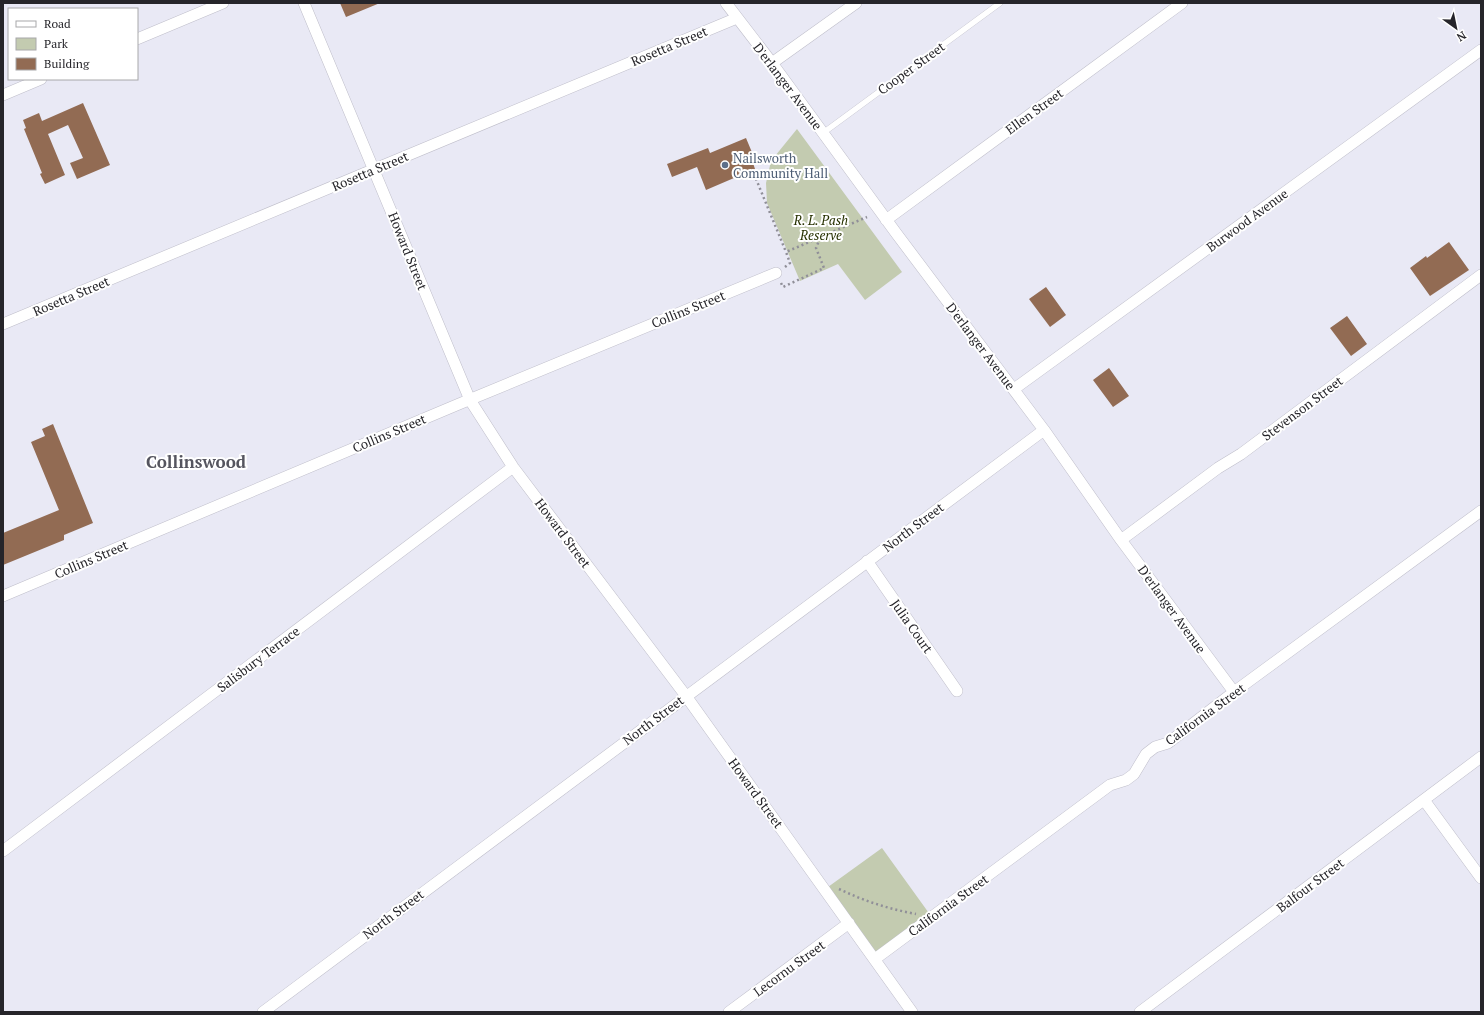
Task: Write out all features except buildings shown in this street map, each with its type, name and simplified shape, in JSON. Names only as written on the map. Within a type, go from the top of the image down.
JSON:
[{"type":"street","points":[[138,39],[224,3]]},
{"type":"street","name":"Howard Street","points":[[304,3],[470,400],[513,467],[686,696],[912,1012]]},
{"type":"street","name":"D'erlanger Avenue","points":[[726,3],[823,132],[886,220],[1014,389],[1121,540],[1234,692]]},
{"type":"street","points":[[772,63],[856,3]]},
{"type":"street","name":"Ellen Street","points":[[886,220],[1182,3]]},
{"type":"street","name":"Rosetta Street","points":[[3,324],[736,18]]},
{"type":"street","name":"Burwood Avenue","points":[[1014,389],[1481,50]]},
{"type":"street","points":[[3,95],[39,80]]},
{"type":"street","name":"Collins Street","points":[[3,596],[776,273]]},
{"type":"street","name":"Stevenson Street","points":[[1121,540],[1218,468],[1241,454],[1481,275]]},
{"type":"street","name":"North Street","points":[[263,1012],[1044,430]]},
{"type":"street","name":"Salisbury Terrace","points":[[3,851],[513,467]]},
{"type":"street","name":"California Street","points":[[875,959],[1110,785],[1126,780],[1134,774],[1146,754],[1154,747],[1168,743],[1234,692],[1481,511]]},
{"type":"street","name":"Julia Court","points":[[867,561],[957,691]]},
{"type":"street","name":"Balfour Street","points":[[1140,1012],[1481,757]]},
{"type":"street","points":[[1424,800],[1481,878]]},
{"type":"street","name":"Lecornu Street","points":[[729,1012],[849,923]]},
{"type":"lane","name":"Cooper Street","points":[[823,132],[1000,3]]},
{"type":"path","points":[[754,174],[790,263],[776,273],[782,287],[824,268],[816,248],[820,238]]},
{"type":"path","points":[[786,252],[867,218]]},
{"type":"path","points":[[829,894],[838,889],[864,901],[888,909],[926,916],[928,920]]},
{"type":"green space","name":"R. L. Pash Reserve","points":[[797,129],[902,272],[865,300],[838,264],[800,281],[767,203],[766,183],[771,161]]},
{"type":"green space","points":[[882,848],[931,916],[876,955],[828,887]]},
{"type":"place","name":"Nailsworth Community Hall","points":[[725,165]]},
{"type":"district","name":"Collinswood","points":[[196,461]]}]
